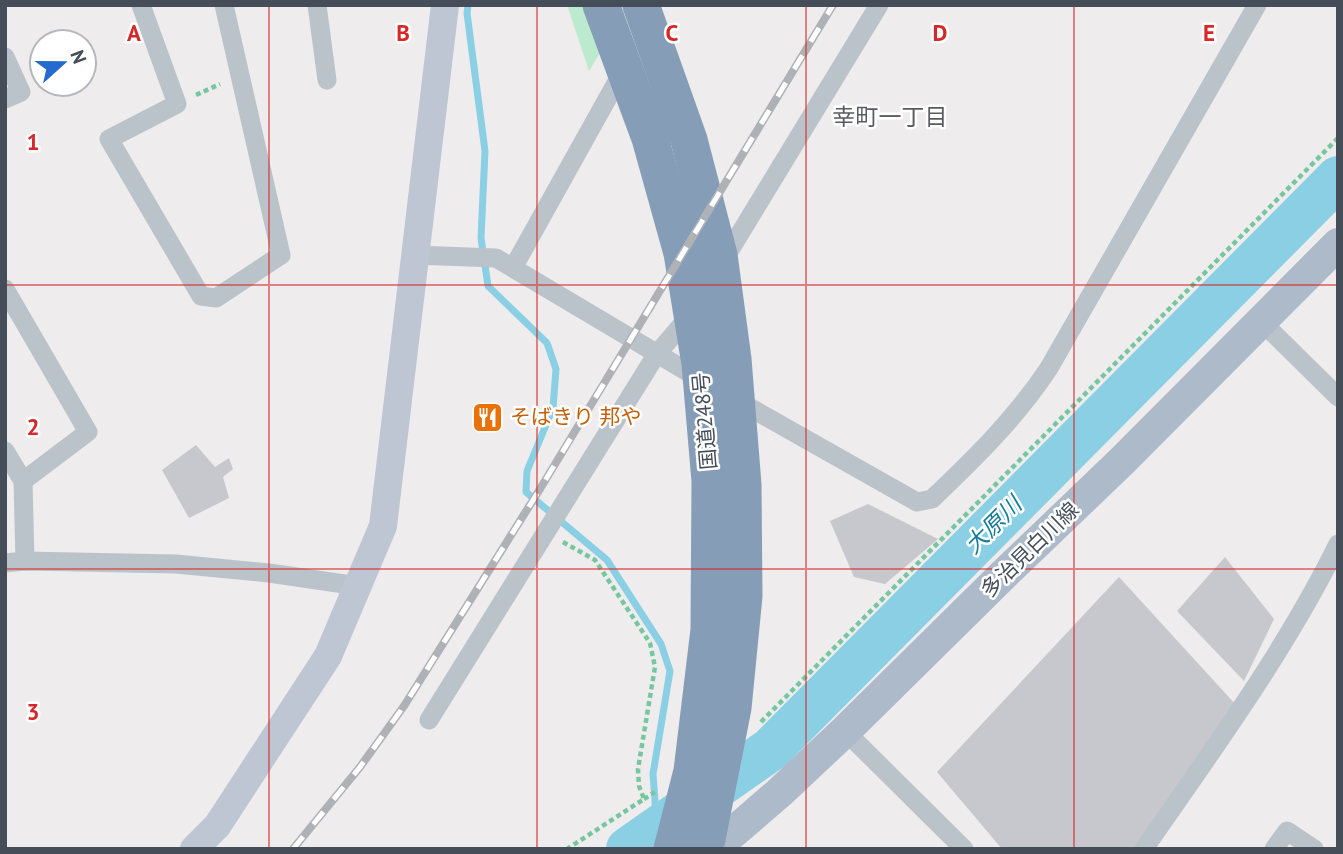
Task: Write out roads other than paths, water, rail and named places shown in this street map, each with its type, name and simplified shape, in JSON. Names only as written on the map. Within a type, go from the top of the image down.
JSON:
[{"type":"highway","name":"国道248号","points":[[601,5],[650,138],[682,253],[701,377],[710,481],[709,630],[692,771],[672,849]]},
{"type":"highway","name":"国道248号","points":[[641,5],[689,140],[719,256],[733,359],[741,460],[744,596],[733,708],[705,849]]},
{"type":"main road","name":"多治見白川線","points":[[715,849],[845,731],[1122,461],[1338,244]]},
{"type":"street","points":[[141,5],[177,104],[108,139],[201,296],[216,298],[281,255],[224,5]]},
{"type":"street","points":[[317,5],[327,80]]},
{"type":"street","points":[[194,849],[217,826],[328,656],[383,526],[445,5]]},
{"type":"street","points":[[513,268],[659,5]]},
{"type":"street","points":[[429,720],[656,355],[689,317],[879,5]]},
{"type":"street","points":[[414,255],[496,258],[656,355],[917,502],[932,499],[1002,430],[1027,401],[1049,368],[1257,5]]},
{"type":"street","points":[[5,57],[21,92],[5,99]]},
{"type":"street","points":[[5,289],[88,432],[23,481]]},
{"type":"street","points":[[1261,321],[1338,397]]},
{"type":"street","points":[[5,451],[23,481],[15,562],[176,564],[269,573],[358,586]]},
{"type":"street","points":[[1144,849],[1276,652],[1338,544]]},
{"type":"street","points":[[845,731],[964,849]]},
{"type":"street","points":[[1274,849],[1287,831],[1314,849]]},
{"type":"waterway","points":[[468,5],[485,151],[481,238],[488,286],[547,343],[556,369],[553,408],[527,471],[526,492],[607,560],[661,644],[670,671],[653,774],[657,828]]},
{"type":"waterway","name":"大原川","points":[[628,849],[771,749],[1338,178]]},
{"type":"railway","points":[[293,849],[360,767],[404,706],[540,489],[833,5]]},
{"type":"place","name":"そばきり 邦や","points":[[487,417]]},
{"type":"district","name":"幸町一丁目","points":[[890,117]]}]
